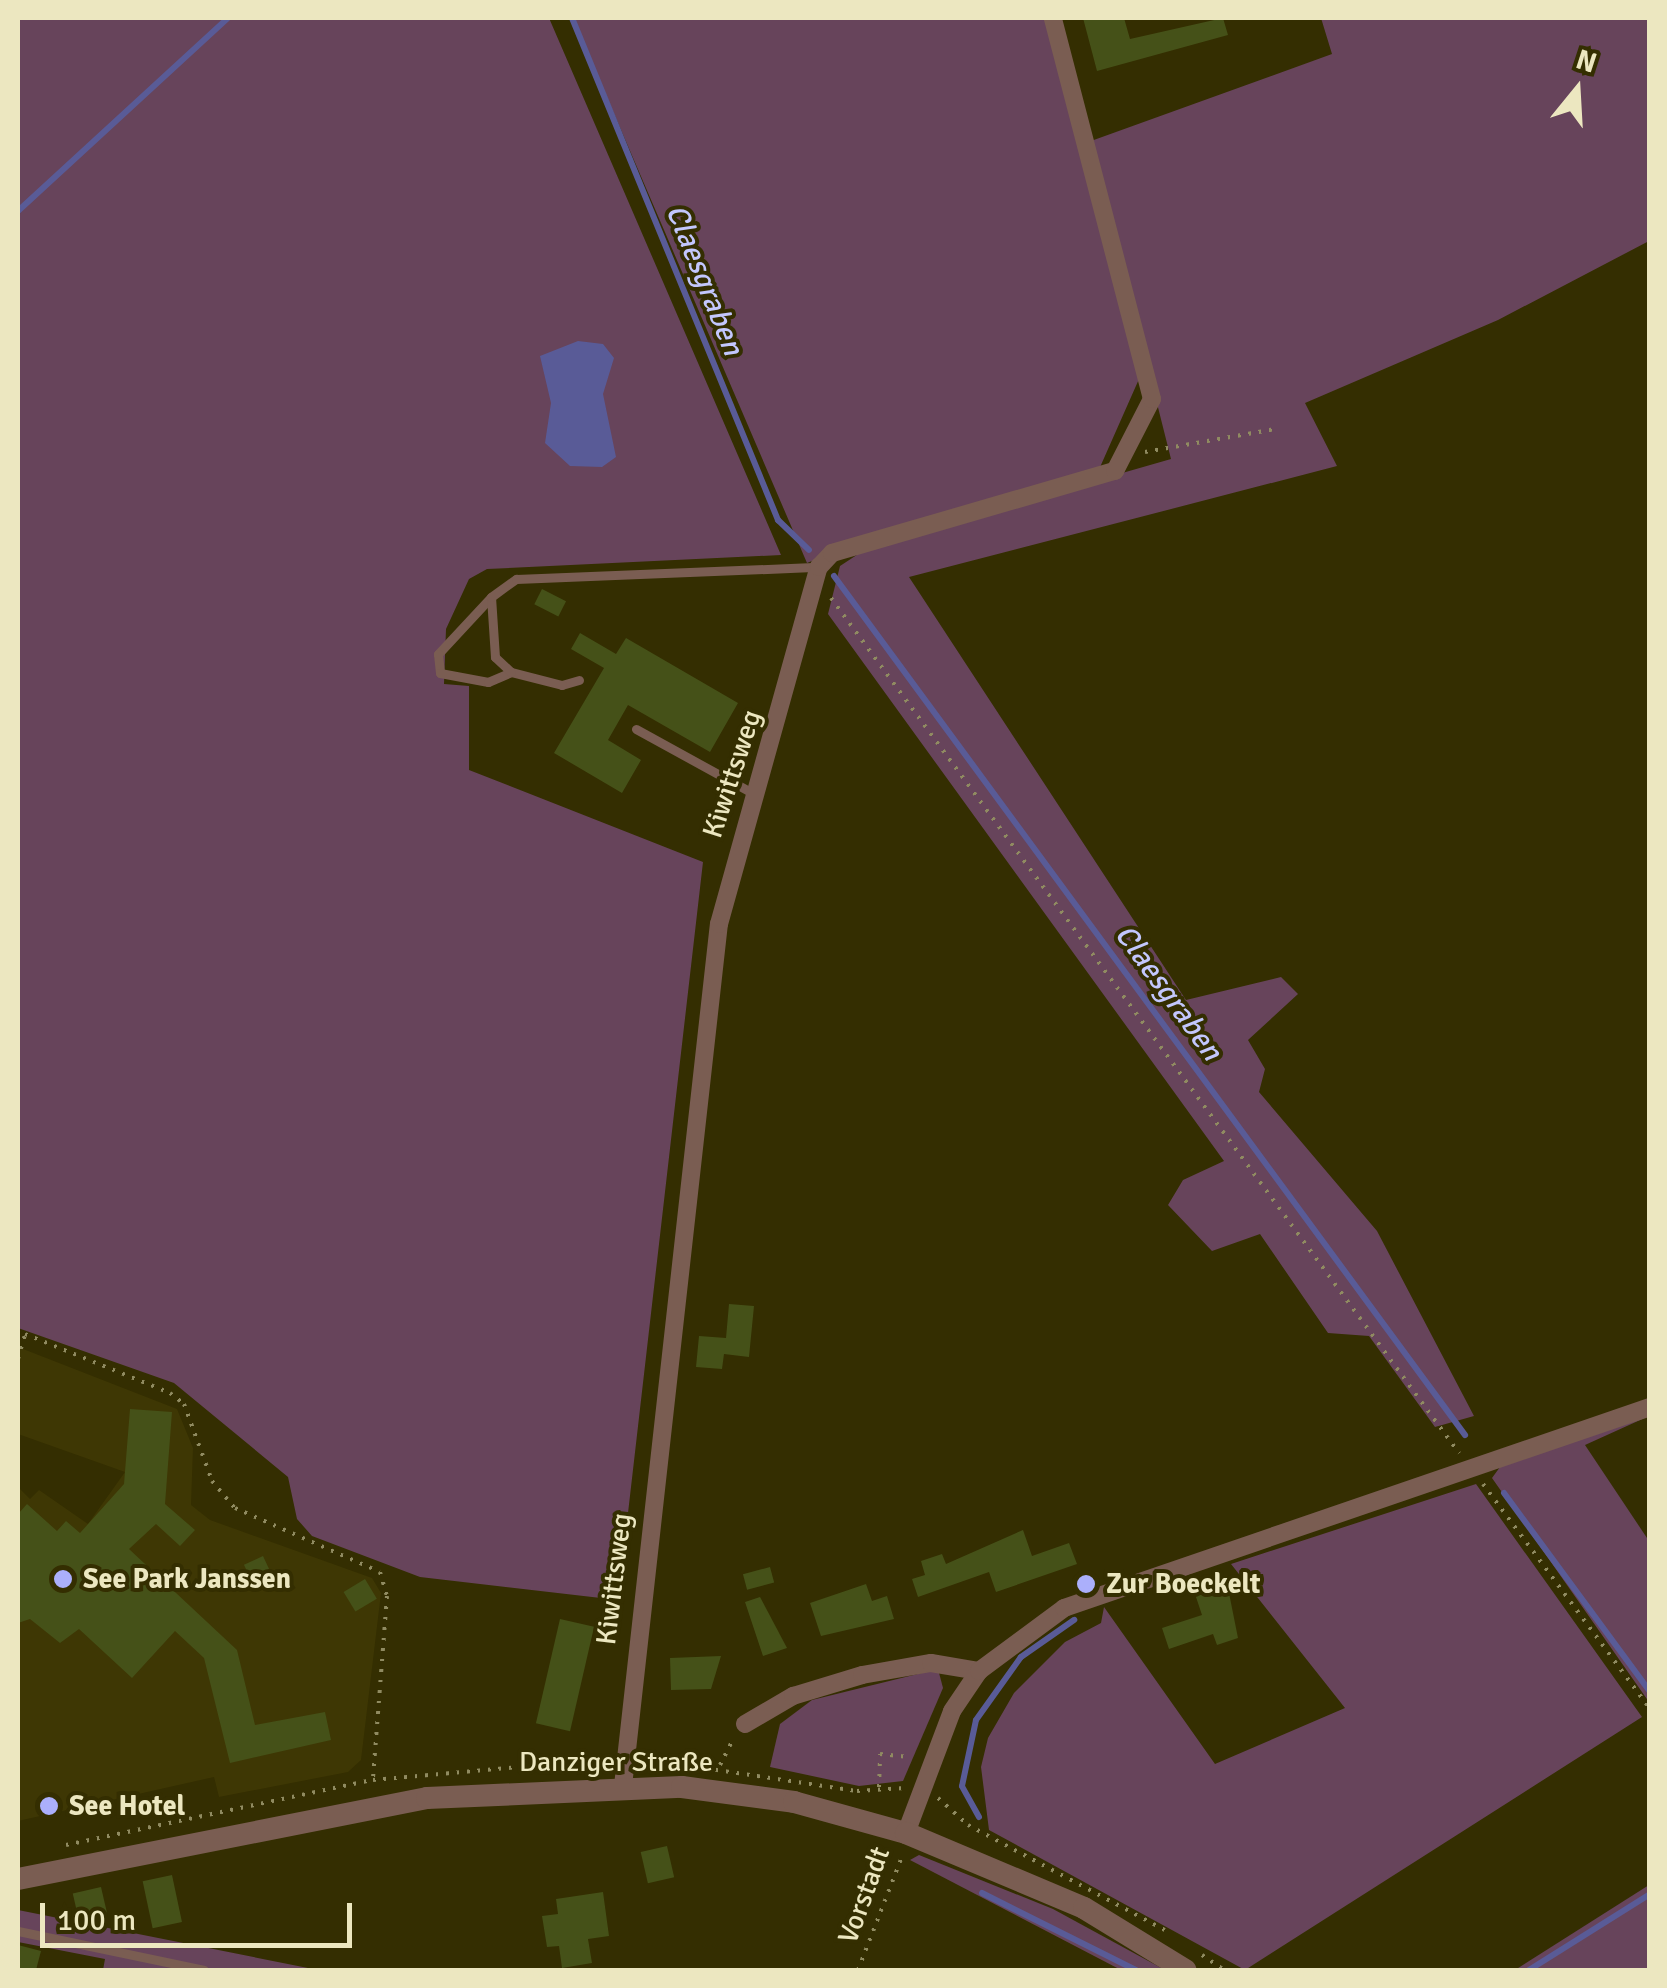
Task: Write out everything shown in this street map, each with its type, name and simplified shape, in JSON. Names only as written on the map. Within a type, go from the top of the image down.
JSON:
[{"type":"street","points":[[819,575],[832,554],[1115,471],[1130,455],[1152,399],[1150,366],[1053,18]]},
{"type":"street","name":"Kiwittsweg","points":[[623,1786],[622,1759],[719,924],[819,575]]},
{"type":"street","points":[[906,1833],[978,1670],[1021,1633],[1086,1598],[1650,1406]]},
{"type":"street","points":[[746,1724],[793,1696],[862,1675],[930,1663],[978,1670]]},
{"type":"street","name":"Danziger Straße","points":[[18,1878],[352,1808],[623,1786],[756,1796],[906,1833],[1084,1908],[1185,1970]]},
{"type":"lane","points":[[511,672],[488,682],[440,673],[438,654],[491,598],[516,578],[819,575]]},
{"type":"lane","points":[[491,598],[496,657],[511,672],[562,685],[580,680]]},
{"type":"lane","points":[[636,730],[756,795]]},
{"type":"lane","points":[[18,1931],[204,1970]]},
{"type":"path","points":[[1130,455],[1276,429]]},
{"type":"path","points":[[819,575],[1650,1709]]},
{"type":"path","points":[[18,1359],[25,1334],[170,1394],[192,1421],[212,1481],[235,1508],[380,1572],[387,1596],[373,1780]]},
{"type":"path","points":[[720,1766],[746,1724]]},
{"type":"path","points":[[879,1786],[880,1754],[909,1757]]},
{"type":"path","points":[[622,1759],[720,1766],[857,1791],[879,1786],[921,1792]]},
{"type":"path","name":"Vorstadt","points":[[858,1970],[906,1833]]},
{"type":"shaded area","points":[[18,18],[549,18],[781,555],[487,569],[469,579],[446,629],[444,684],[469,686],[469,770],[703,862],[618,1600],[420,1577],[312,1536],[297,1519],[288,1477],[174,1383],[18,1328]]},
{"type":"shaded area","points":[[573,18],[1051,18],[1143,370],[1097,474],[880,533],[807,563]]},
{"type":"shaded area","points":[[1321,18],[1649,18],[1649,241],[1498,320],[1305,403],[1337,466],[909,577],[1186,1000],[1281,977],[1298,994],[1248,1040],[1265,1069],[1259,1092],[1377,1231],[1474,1416],[1435,1427],[1369,1336],[1328,1333],[1260,1234],[1212,1251],[1168,1205],[1183,1180],[1224,1161],[828,614],[840,566],[872,545],[1171,459],[1091,141],[1332,54]]},
{"type":"shaded area","points":[[18,1347],[177,1409],[193,1448],[191,1505],[210,1520],[372,1578],[381,1593],[361,1760],[348,1772],[219,1797],[214,1777],[18,1821],[18,1487],[30,1499],[39,1490],[88,1524],[125,1472],[18,1434]]},
{"type":"shaded area","points":[[1649,1416],[1585,1445],[1649,1541],[1649,1702],[1492,1478],[1500,1467]]},
{"type":"shaded area","points":[[1476,1484],[1642,1717],[1245,1970],[989,1830],[981,1767],[988,1738],[1014,1693],[1065,1642],[1101,1623],[1104,1607],[1215,1764],[1345,1708],[1231,1564]]},
{"type":"shaded area","points":[[938,1669],[943,1688],[903,1781],[859,1786],[770,1767],[780,1724],[812,1700]]},
{"type":"shaded area","points":[[919,1855],[1053,1909],[1165,1970],[1121,1970],[910,1860]]},
{"type":"shaded area","points":[[1649,1885],[1649,1970],[1515,1970]]},
{"type":"shaded area","points":[[18,1910],[318,1970],[103,1970],[105,1959],[18,1942]]},
{"type":"water","points":[[578,341],[603,344],[614,358],[603,394],[616,457],[602,467],[570,466],[545,443],[551,403],[540,356]]},
{"type":"building","points":[[1083,18],[1124,18],[1130,39],[1223,18],[1228,35],[1097,71]]},
{"type":"building","points":[[542,589],[566,601],[558,616],[534,604]]},
{"type":"building","points":[[580,633],[616,654],[626,638],[738,703],[710,752],[628,705],[608,740],[641,760],[622,793],[554,753],[604,668],[571,649]]},
{"type":"building","points":[[729,1304],[754,1306],[749,1357],[724,1354],[722,1369],[696,1367],[699,1336],[726,1338]]},
{"type":"building","points":[[130,1409],[172,1412],[165,1504],[195,1530],[180,1546],[156,1524],[129,1549],[237,1650],[255,1725],[325,1712],[331,1740],[230,1763],[204,1658],[175,1631],[132,1678],[79,1629],[60,1643],[30,1619],[18,1623],[18,1514],[27,1504],[57,1531],[66,1521],[80,1533],[124,1484]]},
{"type":"building","points":[[1023,1530],[1032,1556],[1069,1543],[1077,1564],[996,1592],[989,1572],[918,1597],[912,1579],[925,1575],[921,1561],[942,1554],[946,1564]]},
{"type":"building","points":[[263,1556],[272,1575],[253,1584],[244,1565]]},
{"type":"building","points":[[770,1567],[774,1582],[747,1590],[743,1574]]},
{"type":"building","points":[[365,1579],[377,1599],[355,1612],[344,1592]]},
{"type":"building","points":[[1227,1583],[1238,1638],[1217,1645],[1213,1634],[1169,1649],[1162,1628],[1202,1615],[1195,1594]]},
{"type":"building","points":[[866,1584],[872,1601],[887,1596],[894,1619],[821,1636],[810,1603]]},
{"type":"building","points":[[760,1597],[787,1648],[763,1656],[745,1602]]},
{"type":"building","points":[[560,1619],[594,1627],[570,1731],[536,1723]]},
{"type":"building","points":[[721,1656],[711,1689],[671,1690],[670,1658]]},
{"type":"building","points":[[667,1846],[674,1877],[648,1883],[641,1852]]},
{"type":"building","points":[[172,1875],[182,1922],[153,1928],[143,1881]]},
{"type":"building","points":[[101,1887],[107,1913],[79,1920],[73,1894]]},
{"type":"building","points":[[603,1892],[609,1936],[588,1939],[592,1963],[562,1968],[559,1946],[547,1947],[542,1916],[558,1914],[556,1899]]},
{"type":"building","points":[[18,1945],[41,1951],[36,1970],[18,1970]]},
{"type":"waterway","points":[[18,211],[228,18]]},
{"type":"waterway","name":"Claesgraben","points":[[572,18],[778,520],[809,550]]},
{"type":"waterway","name":"Claesgraben","points":[[834,576],[1465,1435]]},
{"type":"waterway","name":"Claesgraben","points":[[1504,1493],[1650,1692]]},
{"type":"waterway","points":[[979,1817],[962,1786],[976,1720],[1021,1657],[1074,1620]]},
{"type":"waterway","points":[[982,1893],[1136,1970]]},
{"type":"waterway","points":[[1529,1970],[1650,1894]]},
{"type":"place","name":"See Park Janssen","points":[[63,1579]]},
{"type":"place","name":"Zur Boeckelt","points":[[1086,1584]]},
{"type":"place","name":"See Hotel","points":[[49,1806]]}]
